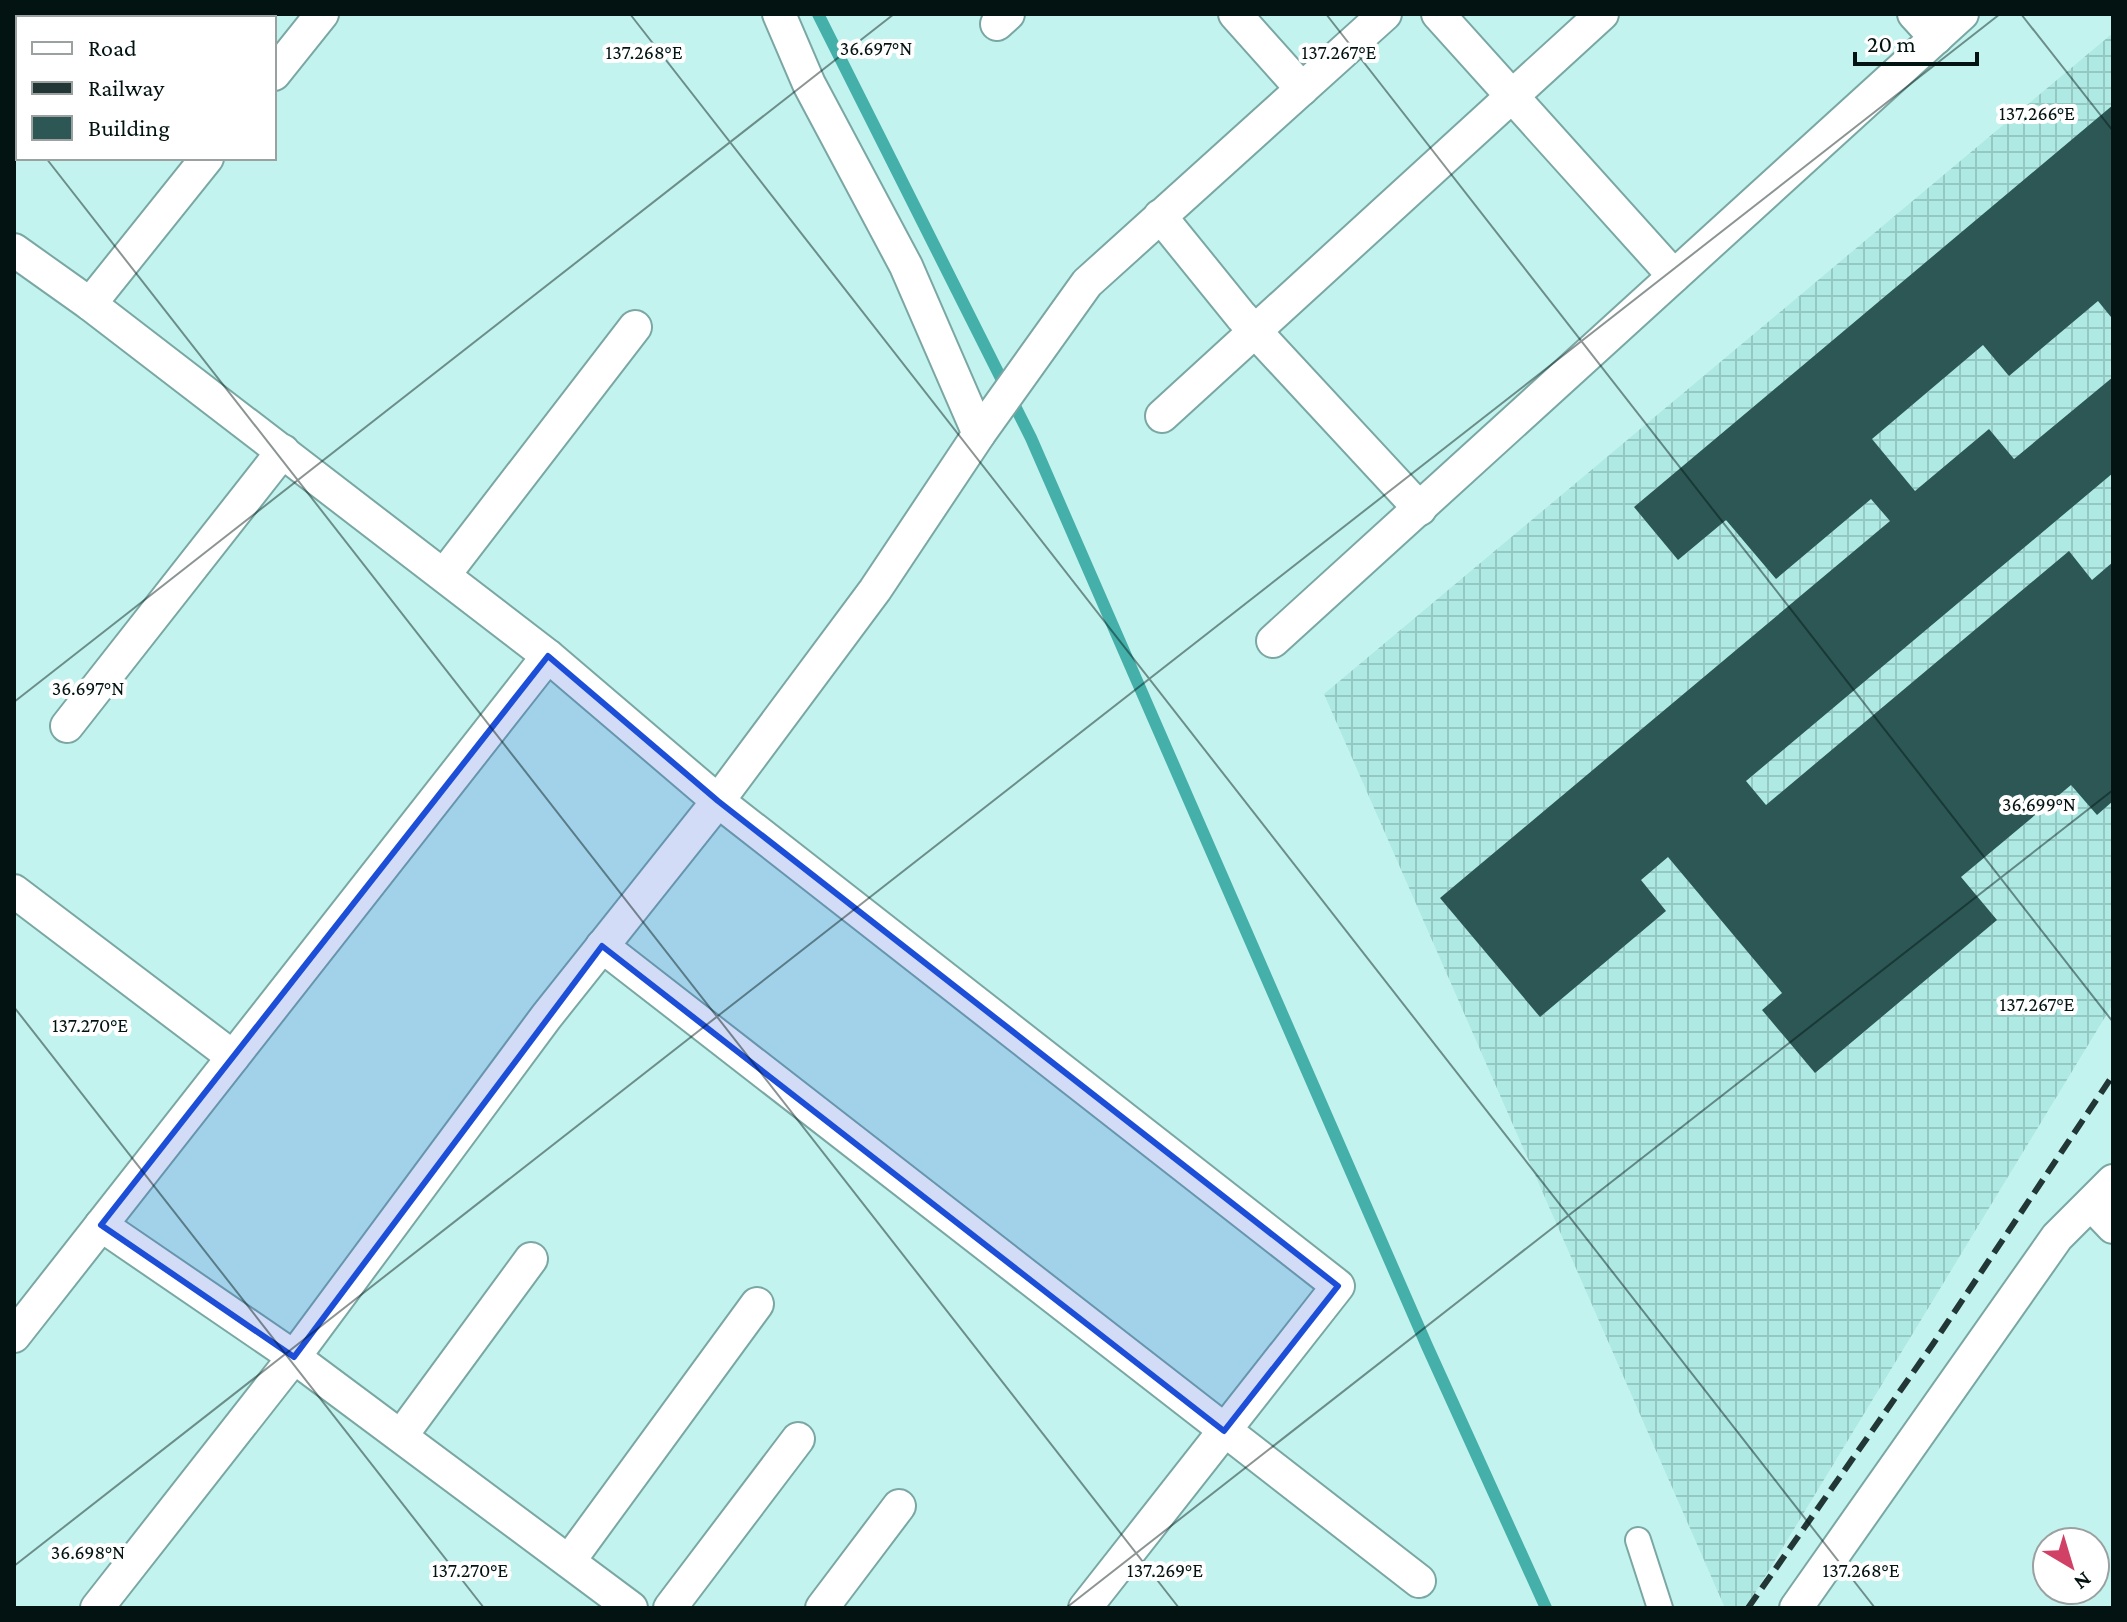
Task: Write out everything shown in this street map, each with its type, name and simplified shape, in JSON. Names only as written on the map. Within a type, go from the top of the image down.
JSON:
[{"type":"street","points":[[276,72],[322,14]]},
{"type":"street","points":[[779,14],[809,84],[906,266],[979,434]]},
{"type":"street","points":[[1235,14],[1302,89]]},
{"type":"street","points":[[97,1608],[294,1357],[537,1029],[718,801],[875,590],[979,434],[1087,283],[1385,14]]},
{"type":"street","points":[[1438,14],[1674,276]]},
{"type":"street","points":[[1162,416],[1602,14]]},
{"type":"street","points":[[1914,14],[1936,38]]},
{"type":"street","points":[[1273,641],[1962,14]]},
{"type":"street","points":[[90,304],[205,160]]},
{"type":"street","points":[[1160,216],[1255,330],[1420,509]]},
{"type":"street","points":[[14,250],[90,304],[548,656],[718,801],[1338,1286],[1085,1608]]},
{"type":"street","points":[[444,575],[635,327]]},
{"type":"street","points":[[67,726],[283,451]]},
{"type":"street","points":[[14,1336],[548,656]]},
{"type":"street","points":[[14,891],[233,1057]]},
{"type":"street","points":[[602,946],[1419,1581]]},
{"type":"street","points":[[1796,1608],[2057,1237],[2102,1192],[2113,1227]]},
{"type":"street","points":[[101,1225],[294,1357],[631,1608]]},
{"type":"street","points":[[401,1436],[531,1259]]},
{"type":"street","points":[[569,1561],[757,1304]]},
{"type":"street","points":[[670,1608],[798,1439]]},
{"type":"street","points":[[822,1608],[899,1506]]},
{"type":"street","points":[[1638,1540],[1660,1608]]},
{"type":"highlighted area","points":[[548,656],[718,801],[1338,1286],[1224,1431],[602,946],[294,1357],[101,1225]]},
{"type":"shaded area","points":[[2113,33],[2113,1004],[1746,1608],[1725,1608],[1324,694]]},
{"type":"building","points":[[2113,105],[2113,316],[2098,301],[2009,376],[1983,345],[1872,439],[1915,491],[1989,429],[2014,459],[2113,377],[2113,473],[1746,781],[1766,805],[2069,551],[2092,580],[2113,562],[2113,801],[2097,815],[2071,785],[1961,877],[1997,920],[1815,1073],[1762,1010],[1782,993],[1668,857],[1641,880],[1666,911],[1540,1017],[1440,898],[1890,521],[1871,499],[1776,579],[1726,520],[1678,560],[1634,507]]},
{"type":"waterway","points":[[818,14],[1031,438],[1427,1346],[1546,1608]]},
{"type":"railway","points":[[1748,1608],[1933,1344],[2113,1075]]}]
